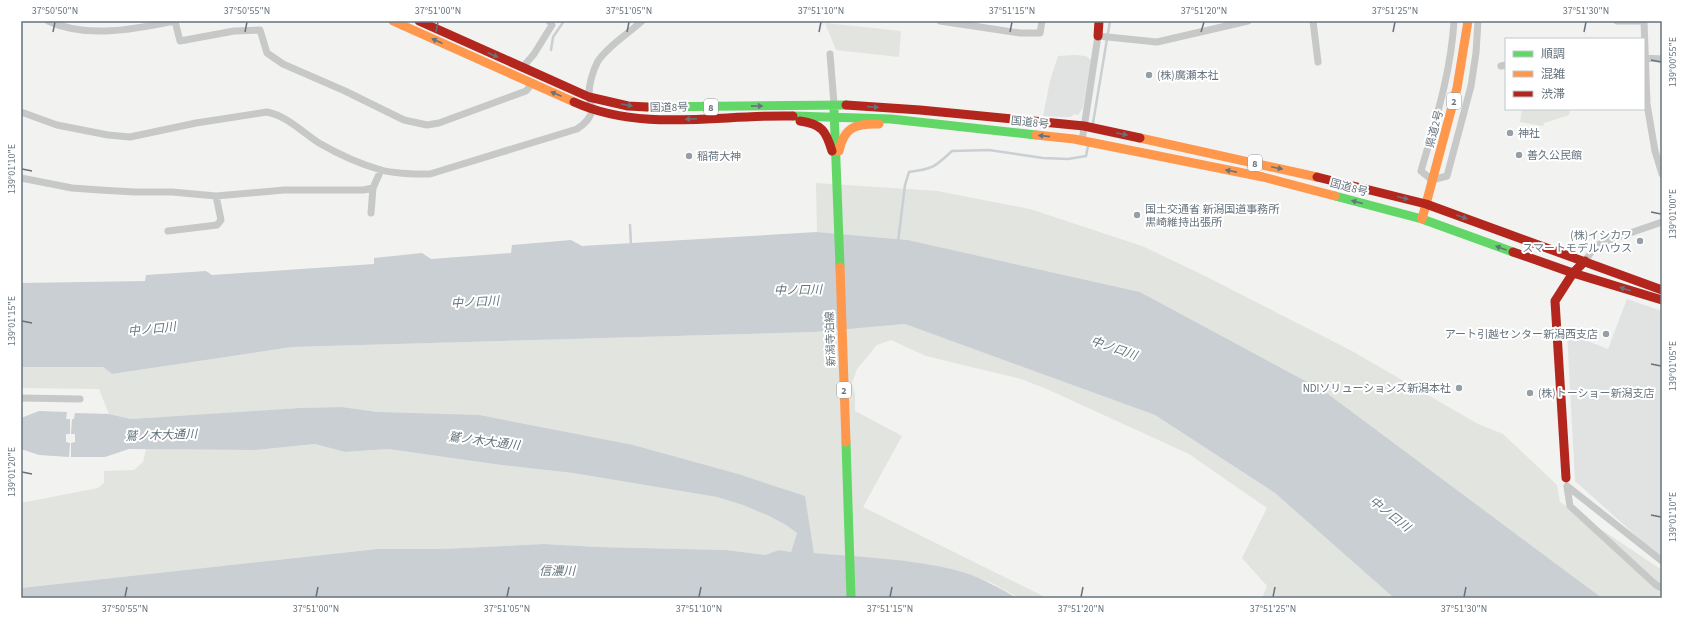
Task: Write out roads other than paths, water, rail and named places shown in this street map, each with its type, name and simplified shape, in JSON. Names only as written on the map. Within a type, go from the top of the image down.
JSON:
[{"type":"main road","name":"国道8号","points":[[393,21],[592,110],[627,118],[652,120],[835,116],[910,121],[1082,140],[1263,177],[1422,219],[1573,273],[1662,300]]},
{"type":"main road","name":"国道8号","points":[[419,21],[589,97],[628,106],[649,108],[834,104],[920,110],[1084,126],[1298,172],[1426,204],[1662,290]]},
{"type":"main road","points":[[1098,36],[1099,21]]},
{"type":"main road","name":"県道2号","points":[[1422,219],[1457,88],[1468,21]]},
{"type":"main road","name":"新潟寺泊線","points":[[834,104],[851,598]]},
{"type":"main road","points":[[786,116],[790,119],[811,122],[821,127],[829,141],[836,163]]},
{"type":"main road","points":[[836,163],[842,138],[855,126],[875,124],[900,125],[910,121]]},
{"type":"main road","points":[[1567,483],[1555,301],[1573,273],[1585,261]]},
{"type":"street","points":[[48,21],[80,29],[111,31],[128,30],[175,21],[180,41],[234,31],[260,30],[267,54],[283,64],[345,91],[404,120],[427,124],[438,123],[526,91],[532,84]]},
{"type":"street","points":[[522,68],[534,54],[552,25],[549,21]]},
{"type":"street","points":[[21,112],[57,125],[108,135],[130,136],[196,123],[267,112],[276,114],[319,143],[340,154],[381,170],[409,174],[430,174],[577,129],[589,118],[592,110],[589,97],[590,88],[598,62],[605,52],[642,21]]},
{"type":"street","points":[[940,21],[994,25],[1020,33],[1040,33],[1042,21]]},
{"type":"street","points":[[1082,140],[1098,36],[1157,42],[1248,21]]},
{"type":"street","points":[[1313,21],[1318,62]]},
{"type":"street","points":[[1454,21],[1446,83],[1421,171],[1432,180],[1447,176],[1471,86],[1476,53],[1478,21]]},
{"type":"street","points":[[1617,21],[1644,21],[1644,38]]},
{"type":"street","points":[[830,54],[834,104]]},
{"type":"street","points":[[1662,59],[1645,58],[1647,104],[1659,150],[1662,174]]},
{"type":"street","points":[[371,213],[373,188],[381,170]]},
{"type":"street","points":[[21,178],[72,188],[135,192],[172,192],[216,196],[284,190],[363,190],[373,188]]},
{"type":"street","points":[[168,231],[217,225],[221,220],[216,196]]},
{"type":"street","points":[[1585,261],[1594,248],[1601,243],[1662,222]]},
{"type":"street","points":[[21,398],[80,399]]},
{"type":"street","points":[[1567,483],[1662,561]]},
{"type":"street","points":[[1567,483],[1570,506],[1659,586],[1662,592]]},
{"type":"water","name":"中ノ口川","points":[[817,232],[908,240],[1140,292],[1324,391],[1602,598],[1394,598],[1275,493],[1155,415],[905,324],[815,332],[292,347],[112,374],[103,367],[21,367],[21,283],[145,281],[146,275],[206,271],[212,275],[374,264],[374,258],[422,253],[431,259],[511,253],[512,245],[571,240],[582,246]]},
{"type":"water","points":[[342,407],[377,412],[479,415],[633,445],[738,474],[805,496],[814,553],[867,557],[939,566],[964,572],[1017,598],[21,598],[21,588],[377,549],[441,549],[544,544],[598,547],[726,550],[765,555],[779,550],[791,552],[797,533],[769,516],[743,505],[717,497],[573,473],[501,465],[388,449],[345,452],[315,444],[256,450],[129,449],[105,457],[71,457],[71,443],[75,442],[75,434],[71,434],[72,419],[74,419],[75,413],[109,414],[131,419],[299,408]]},
{"type":"water","points":[[39,411],[67,412],[66,419],[70,419],[70,434],[66,434],[66,442],[70,443],[69,457],[39,455],[21,449],[21,418]]},
{"type":"waterway","points":[[551,50],[553,37],[564,21]]},
{"type":"waterway","points":[[1093,123],[1110,21]]},
{"type":"waterway","points":[[898,242],[905,185],[909,172],[929,168],[941,161],[952,151],[989,150],[1043,158],[1068,159],[1086,156],[1088,146]]},
{"type":"waterway","points":[[630,225],[631,245]]},
{"type":"place","name":"(株)廣瀬本社","points":[[1149,75]]},
{"type":"place","name":"神社","points":[[1510,133]]},
{"type":"place","name":"善久公民館","points":[[1519,155]]},
{"type":"place","name":"稲荷大神","points":[[689,156]]},
{"type":"place","name":"国土交通省 新潟国道事務所 黒崎維持出張所","points":[[1137,215]]},
{"type":"place","name":"(株)イシカワ スマートモデルハウス","points":[[1640,241]]},
{"type":"place","name":"アート引越センター新潟西支店","points":[[1606,334]]},
{"type":"place","name":"NDIソリューションズ新潟本社","points":[[1459,388]]},
{"type":"place","name":"(株)トーショー新潟支店","points":[[1530,393]]},
{"type":"water label","name":"鷲ノ木大通川","points":[[161,435]]},
{"type":"water label","name":"鷲ノ木大通川","points":[[484,441]]},
{"type":"water label","name":"信濃川","points":[[557,571]]}]
